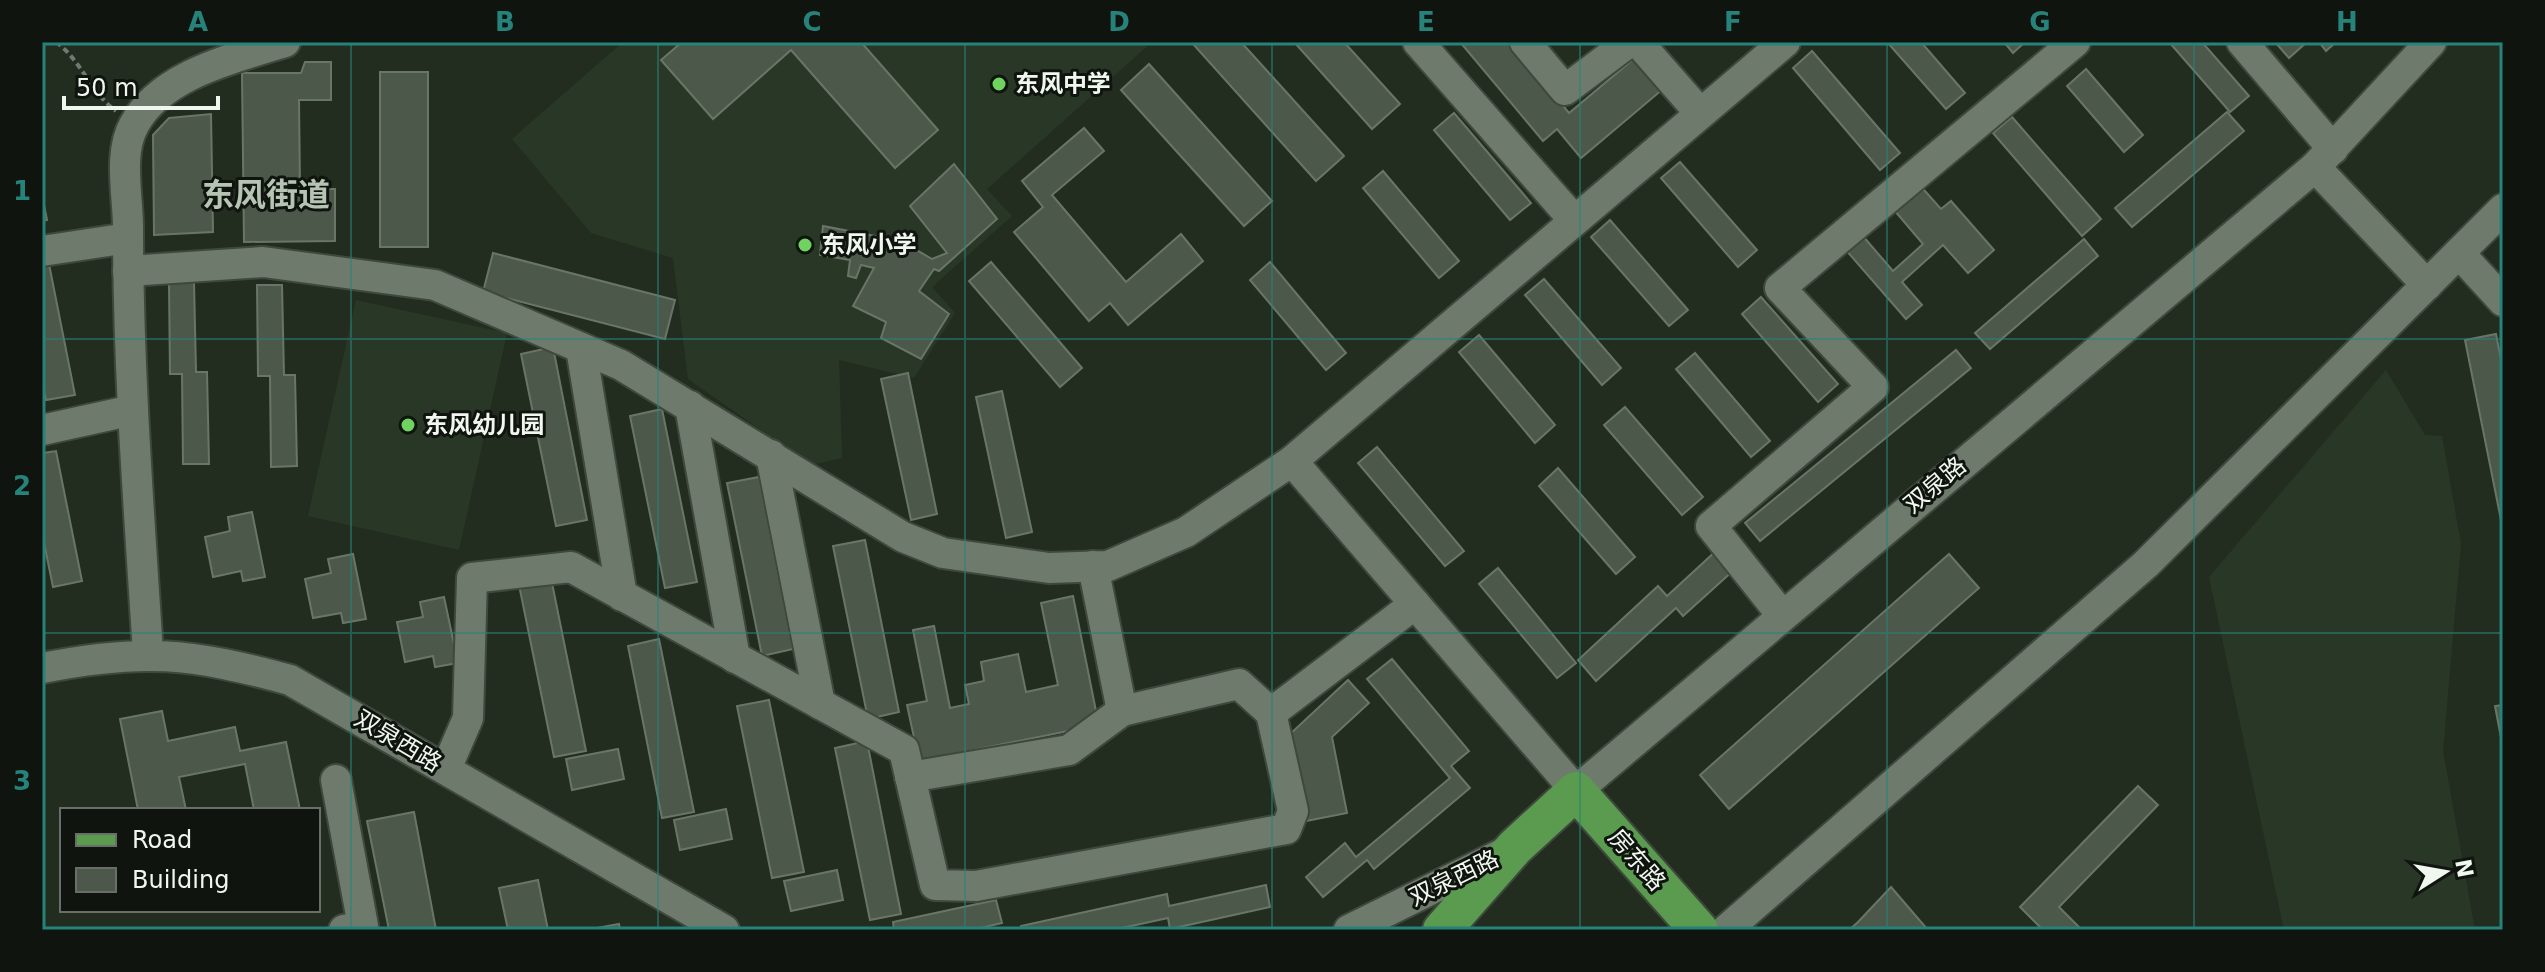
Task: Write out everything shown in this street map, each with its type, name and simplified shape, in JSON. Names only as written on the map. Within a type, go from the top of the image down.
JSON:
[{"type":"main road","name":"双泉路","points":[[1442,930],[1515,847],[1576,791]]},
{"type":"main road","name":"房东路","points":[[1576,791],[1699,930]]},
{"type":"street","points":[[148,653],[133,410],[125,172],[134,124],[148,104],[190,76],[285,42]]},
{"type":"street","points":[[1418,42],[1574,220]]},
{"type":"street","points":[[1525,42],[1565,90],[1629,42]]},
{"type":"street","points":[[1638,42],[1700,113]]},
{"type":"street","points":[[128,271],[263,262],[435,285],[621,365],[903,537],[943,553],[1017,565],[1108,566],[1186,532],[1292,461],[1785,42]]},
{"type":"street","points":[[1781,614],[1711,526],[1873,387],[1780,288],[2075,42]]},
{"type":"street","points":[[2242,42],[2324,158],[2427,285]]},
{"type":"street","name":"双泉路","points":[[1576,791],[1781,614],[2324,158],[2431,42]]},
{"type":"street","points":[[1726,930],[2146,564],[2503,209]]},
{"type":"street","points":[[42,251],[128,238]]},
{"type":"street","points":[[2459,253],[2503,301]]},
{"type":"street","points":[[581,348],[622,596]]},
{"type":"street","points":[[690,406],[735,658]]},
{"type":"street","points":[[42,430],[133,410]]},
{"type":"street","points":[[771,455],[820,704]]},
{"type":"street","points":[[1292,461],[1576,791]]},
{"type":"street","points":[[1093,566],[1122,711]]},
{"type":"street","points":[[446,769],[468,718],[472,578],[571,567],[904,750],[910,777],[935,885],[976,886],[1286,829],[1293,811],[1271,713],[1239,684],[1122,711],[1069,750],[910,777]]},
{"type":"street","points":[[1271,713],[1415,604]]},
{"type":"street","name":"双泉西路","points":[[42,668],[148,653],[224,662],[290,680],[446,769],[682,919],[724,930]]},
{"type":"street","points":[[336,780],[363,926],[344,930]]},
{"type":"street","name":"双泉西路","points":[[1349,930],[1515,847]]},
{"type":"path","points":[[56,42],[68,51],[105,103],[134,124]]},
{"type":"shaded area","name":"东风小学","points":[[623,42],[1152,42],[987,189],[1012,216],[932,287],[955,313],[914,378],[839,360],[842,458],[811,465],[688,379],[673,258],[591,233],[512,139]]},
{"type":"shaded area","name":"东风幼儿园","points":[[356,300],[507,333],[459,550],[308,516]]},
{"type":"shaded area","points":[[2386,370],[2425,435],[2442,436],[2461,544],[2443,751],[2475,930],[2284,930],[2209,577]]},
{"type":"building","points":[[682,42],[861,42],[938,130],[895,168],[791,50],[713,119],[661,60]]},
{"type":"building","points":[[1241,42],[1344,156],[1316,181],[1193,44]]},
{"type":"building","points":[[1294,42],[1344,42],[1400,104],[1372,129]]},
{"type":"building","points":[[1460,42],[1511,42],[1569,113],[1636,57],[1663,89],[1581,158],[1557,129],[1543,141]]},
{"type":"building","points":[[1887,42],[1921,42],[1965,93],[1946,109]]},
{"type":"building","points":[[2004,42],[2025,42],[2013,53]]},
{"type":"building","points":[[2169,42],[2202,42],[2249,96],[2230,112]]},
{"type":"building","points":[[2275,42],[2307,42],[2289,58]]},
{"type":"building","points":[[2319,42],[2336,42],[2326,51]]},
{"type":"building","points":[[1812,51],[1900,153],[1880,170],[1793,68]]},
{"type":"building","points":[[305,62],[331,62],[331,100],[299,100],[300,189],[335,189],[335,241],[244,242],[242,73],[301,73]]},
{"type":"building","points":[[1149,64],[1272,201],[1244,226],[1121,90]]},
{"type":"building","points":[[2086,69],[2143,135],[2124,152],[2067,86]]},
{"type":"building","points":[[380,72],[428,72],[428,247],[380,247]]},
{"type":"building","points":[[2227,112],[2244,131],[2132,227],[2115,208]]},
{"type":"building","points":[[1454,113],[1531,203],[1510,220],[1434,130]]},
{"type":"building","points":[[211,114],[213,232],[154,235],[153,135],[169,118]]},
{"type":"building","points":[[2012,117],[2101,219],[2082,236],[1993,133]]},
{"type":"building","points":[[1084,128],[1104,151],[1052,195],[1126,282],[1181,234],[1203,261],[1128,325],[1110,303],[1089,321],[1014,232],[1043,207],[1022,181]]},
{"type":"building","points":[[1680,162],[1757,250],[1738,267],[1661,178]]},
{"type":"building","points":[[954,164],[997,219],[939,271],[934,269],[919,291],[949,314],[921,359],[881,338],[886,322],[853,306],[874,268],[861,265],[856,278],[848,276],[850,260],[820,255],[823,226],[901,241],[932,259],[947,253],[910,206]]},
{"type":"building","points":[[1383,171],[1459,261],[1439,278],[1363,188]]},
{"type":"building","points":[[1916,181],[1941,209],[1951,201],[1994,250],[1968,273],[1943,245],[1902,282],[1922,305],[1906,319],[1845,249],[1862,235],[1893,271],[1923,244],[1889,204]]},
{"type":"building","points":[[42,195],[47,220],[42,221]]},
{"type":"building","points":[[1610,220],[1688,310],[1669,326],[1591,237]]},
{"type":"building","points":[[2084,239],[2098,256],[1990,349],[1975,333]]},
{"type":"building","points":[[493,253],[675,300],[665,339],[483,292]]},
{"type":"building","points":[[991,262],[1082,368],[1060,387],[969,281]]},
{"type":"building","points":[[1270,262],[1346,353],[1326,370],[1250,280]]},
{"type":"building","points":[[49,264],[75,395],[46,400],[42,381],[42,266]]},
{"type":"building","points":[[1544,279],[1621,368],[1602,385],[1525,295]]},
{"type":"building","points":[[194,282],[196,372],[207,372],[209,464],[183,464],[182,374],[170,374],[169,283]]},
{"type":"building","points":[[257,285],[282,285],[284,375],[295,375],[297,466],[271,467],[270,376],[258,376]]},
{"type":"building","points":[[1761,297],[1838,384],[1818,402],[1742,314]]},
{"type":"building","points":[[2496,334],[2503,370],[2502,525],[2465,340]]},
{"type":"building","points":[[1479,335],[1555,425],[1535,443],[1459,352]]},
{"type":"building","points":[[553,347],[587,520],[556,526],[521,354]]},
{"type":"building","points":[[1956,350],[1971,368],[1760,541],[1745,523]]},
{"type":"building","points":[[1695,353],[1770,441],[1751,457],[1676,369]]},
{"type":"building","points":[[908,373],[937,514],[911,520],[881,379]]},
{"type":"building","points":[[1002,391],[1032,532],[1006,538],[976,397]]},
{"type":"building","points":[[1625,407],[1703,497],[1682,515],[1604,425]]},
{"type":"building","points":[[662,409],[697,582],[665,588],[630,416]]},
{"type":"building","points":[[1377,447],[1464,551],[1445,566],[1358,463]]},
{"type":"building","points":[[56,451],[82,581],[53,587],[42,533],[42,453]]},
{"type":"building","points":[[1558,468],[1635,557],[1616,574],[1539,486]]},
{"type":"building","points":[[759,477],[793,649],[762,656],[727,483]]},
{"type":"building","points":[[252,512],[265,577],[243,581],[241,571],[213,577],[205,537],[230,531],[228,517]]},
{"type":"building","points":[[865,540],[899,712],[868,719],[833,546]]},
{"type":"building","points":[[1717,550],[1734,570],[1683,616],[1676,608],[1596,681],[1578,660],[1658,586],[1667,596]]},
{"type":"building","points":[[353,554],[366,619],[343,623],[341,613],[313,618],[305,579],[331,573],[328,559]]},
{"type":"building","points":[[1949,554],[1979,588],[1729,809],[1700,775]]},
{"type":"building","points":[[1498,568],[1576,663],[1557,678],[1479,584]]},
{"type":"building","points":[[551,578],[586,751],[554,757],[519,585]]},
{"type":"building","points":[[1073,596],[1097,716],[1078,729],[919,761],[907,705],[927,701],[913,630],[934,626],[950,708],[969,704],[965,685],[984,681],[981,662],[1018,654],[1026,692],[1058,685],[1041,603]]},
{"type":"building","points":[[444,597],[458,663],[435,667],[433,656],[405,662],[397,622],[423,617],[420,602]]},
{"type":"building","points":[[659,639],[694,812],[662,818],[628,646]]},
{"type":"building","points":[[1392,659],[1469,751],[1451,766],[1470,788],[1374,869],[1367,860],[1323,897],[1306,877],[1345,843],[1356,857],[1450,778],[1367,679]]},
{"type":"building","points":[[1348,680],[1369,703],[1332,737],[1347,813],[1306,821],[1289,735]]},
{"type":"building","points":[[769,700],[804,872],[772,878],[737,706]]},
{"type":"building","points":[[2503,705],[2503,748],[2495,706]]},
{"type":"building","points":[[162,711],[168,741],[235,727],[240,751],[286,742],[300,808],[254,808],[245,764],[179,777],[186,808],[138,808],[120,719]]},
{"type":"building","points":[[867,741],[901,914],[870,920],[835,748]]},
{"type":"building","points":[[618,749],[624,779],[572,790],[566,759]]},
{"type":"building","points":[[2138,786],[2158,805],[2059,907],[2082,930],[2043,930],[2020,907]]},
{"type":"building","points":[[726,809],[732,839],[680,850],[674,820]]},
{"type":"building","points":[[414,812],[436,930],[389,930],[367,821]]},
{"type":"building","points":[[837,870],[843,900],[791,911],[784,881]]},
{"type":"building","points":[[538,880],[548,930],[508,930],[499,888]]},
{"type":"building","points":[[1266,885],[1270,907],[1170,929],[1168,918],[1113,930],[1022,930],[1021,926],[1167,894],[1169,906]]},
{"type":"building","points":[[1891,887],[1928,930],[1849,930],[1858,922]]},
{"type":"building","points":[[996,900],[1002,923],[972,930],[894,930],[893,922]]},
{"type":"building","points":[[619,924],[620,930],[586,930]]},
{"type":"place","name":"东风中学","points":[[999,84]]},
{"type":"place","name":"东风小学","points":[[805,245]]},
{"type":"place","name":"东风幼儿园","points":[[408,425]]},
{"type":"district","name":"东风街道","points":[[266,195]]}]
